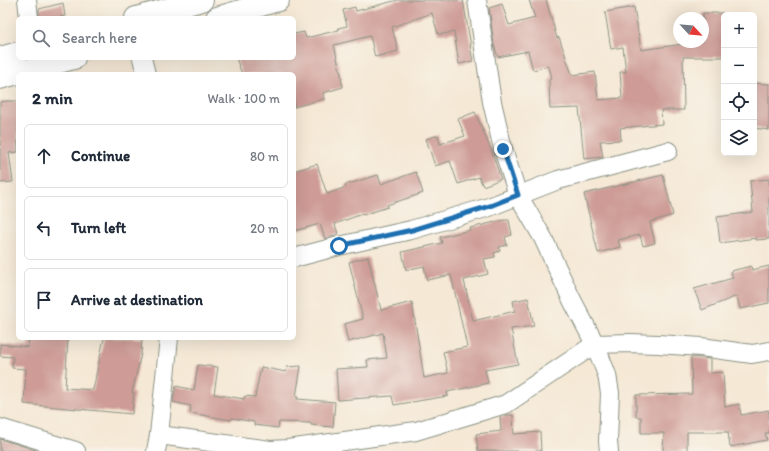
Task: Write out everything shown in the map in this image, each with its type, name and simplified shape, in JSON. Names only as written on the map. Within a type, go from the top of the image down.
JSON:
[{"type":"street","points":[[27,0],[29,16]]},
{"type":"street","points":[[143,16],[202,0]]},
{"type":"street","points":[[224,16],[278,0]]},
{"type":"street","points":[[477,0],[492,102],[503,149],[518,195],[543,238],[594,344],[607,375],[610,393],[611,448]]},
{"type":"street","points":[[0,58],[16,54]]},
{"type":"street","points":[[22,72],[67,60]]},
{"type":"street","points":[[142,60],[146,72]]},
{"type":"street","points":[[0,78],[16,74]]},
{"type":"street","points":[[296,257],[339,246],[412,230],[490,206],[558,180],[668,151]]},
{"type":"street","points":[[169,340],[158,443],[270,450],[288,449],[416,431],[506,404],[594,344],[630,343],[680,345],[752,354],[769,350]]},
{"type":"street","points":[[0,428],[76,451]]},
{"type":"building","points":[[398,0],[463,0],[473,61],[459,64],[454,32],[438,34],[432,13],[392,27],[398,51],[375,57],[370,36],[334,45],[343,87],[323,93],[324,99],[296,106],[296,72],[241,72],[237,60],[296,60],[296,34],[304,32],[306,38],[339,30],[338,28],[347,26],[343,10],[355,7],[356,11]]},
{"type":"building","points":[[529,0],[546,0],[557,38],[559,37],[572,75],[595,72],[598,100],[622,98],[620,72],[626,72],[623,47],[611,49],[605,12],[634,7],[641,50],[673,45],[673,48],[709,48],[709,13],[721,13],[721,57],[683,57],[684,110],[661,110],[662,124],[620,128],[621,140],[600,141],[603,157],[584,159],[579,108],[550,109],[549,80],[552,78],[549,67],[533,70],[528,51],[498,57],[494,45],[489,8],[502,4],[509,25],[535,18]]},
{"type":"building","points":[[63,3],[65,16],[39,16],[39,9]]},
{"type":"building","points":[[757,83],[769,84],[769,130],[757,128]]},
{"type":"building","points":[[16,101],[16,152],[9,153],[13,182],[0,183],[0,102]]},
{"type":"building","points":[[475,112],[492,152],[501,179],[483,186],[479,177],[458,184],[450,161],[435,166],[426,139],[438,135],[440,144],[465,136],[458,119]]},
{"type":"building","points":[[317,164],[327,194],[346,187],[345,185],[378,175],[381,184],[416,172],[423,193],[387,205],[388,207],[363,215],[362,214],[335,224],[338,234],[325,239],[320,224],[296,230],[296,170]]},
{"type":"building","points":[[663,175],[673,215],[650,222],[655,243],[643,246],[640,235],[618,240],[620,247],[598,253],[584,194]]},
{"type":"building","points":[[769,179],[769,239],[756,240],[756,238],[720,243],[717,217],[753,212],[750,181]]},
{"type":"building","points":[[509,220],[512,235],[505,237],[507,245],[499,247],[500,251],[494,253],[495,257],[484,259],[488,274],[464,280],[473,321],[515,311],[513,301],[528,298],[534,326],[511,329],[518,364],[485,370],[488,383],[447,392],[448,396],[394,405],[392,396],[338,400],[336,369],[368,367],[367,360],[387,358],[383,333],[348,342],[344,324],[363,319],[349,262],[368,257],[381,310],[412,302],[424,378],[448,373],[443,352],[467,347],[451,275],[427,280],[424,266],[406,270],[402,252],[442,243],[440,237]]},
{"type":"building","points":[[751,266],[752,270],[769,266],[769,303],[740,309],[737,296],[702,310],[694,289],[733,278],[731,271]]},
{"type":"building","points":[[29,340],[68,340],[65,388],[93,390],[104,340],[142,340],[141,354],[132,393],[134,393],[132,414],[24,404],[26,369],[12,368],[13,357],[0,356],[0,344],[28,347]]},
{"type":"building","points":[[691,357],[710,359],[710,373],[723,372],[725,407],[739,404],[741,415],[769,410],[769,433],[765,433],[767,440],[730,447],[728,432],[687,432],[687,451],[663,451],[664,433],[641,433],[641,417],[636,417],[636,395],[692,394]]},
{"type":"building","points":[[198,365],[218,367],[214,394],[244,399],[245,396],[255,397],[261,367],[286,372],[287,367],[301,366],[296,397],[298,397],[297,399],[335,402],[333,427],[311,425],[311,423],[279,422],[278,428],[254,425],[254,422],[232,418],[231,420],[190,413],[191,406],[173,402],[173,400],[176,386],[194,390]]},
{"type":"building","points":[[505,415],[513,415],[514,434],[540,432],[541,451],[478,451],[476,434],[501,431],[500,417]]},
{"type":"building","points":[[0,439],[36,450],[36,451],[0,451]]},
{"type":"route","points":[[339,246],[412,230],[490,206],[518,195],[503,149]]}]
